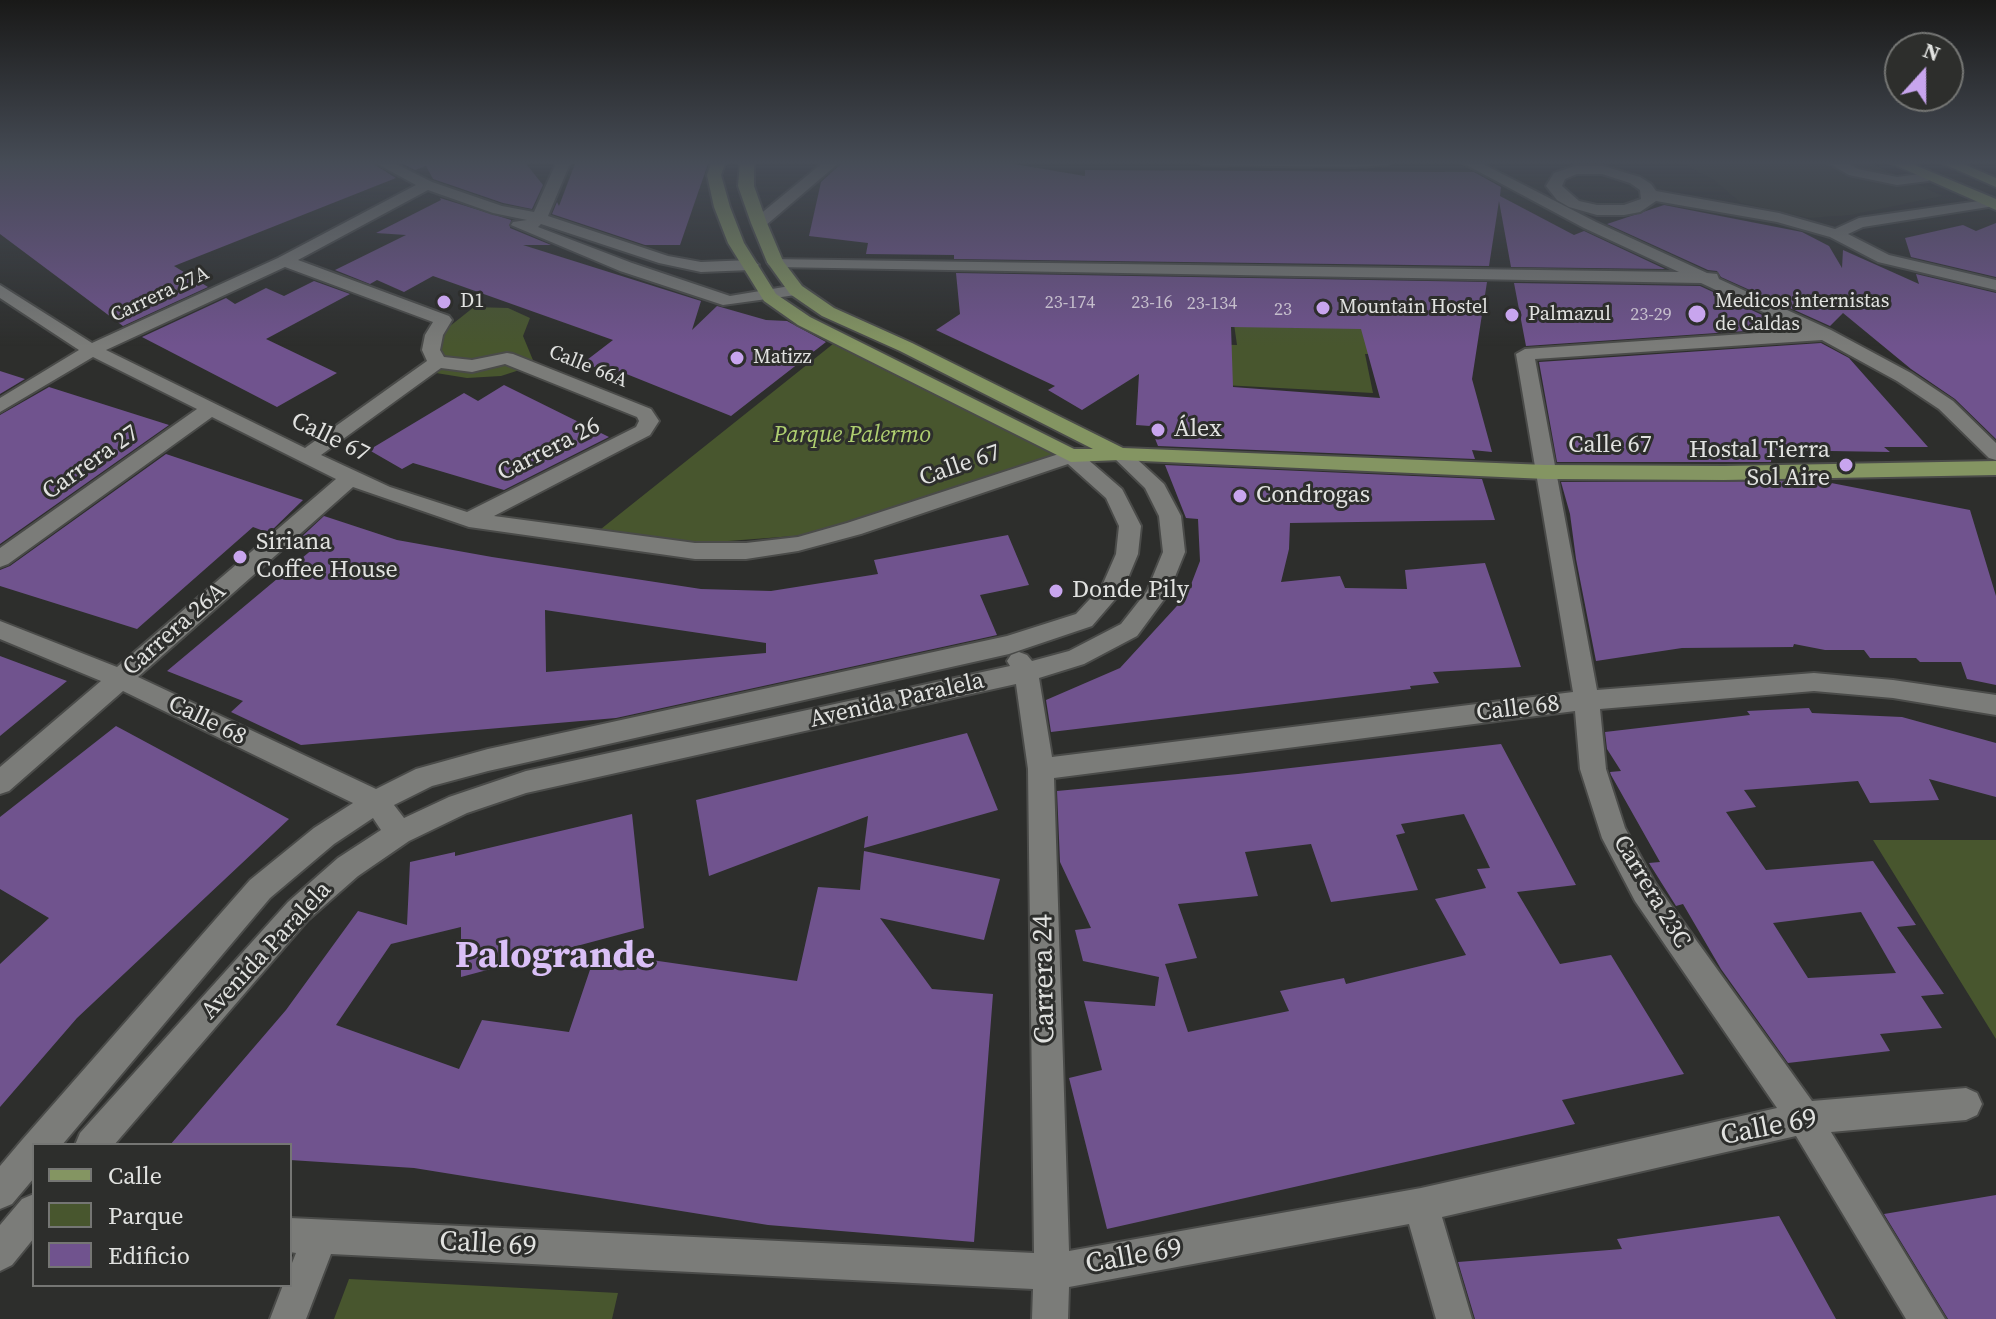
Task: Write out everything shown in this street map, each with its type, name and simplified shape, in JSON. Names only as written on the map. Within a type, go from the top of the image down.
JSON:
[{"type":"main road","name":"Avenida Paralela","points":[[728,223],[736,243],[770,297],[804,321],[1071,456]]},
{"type":"main road","name":"Avenida Paralela","points":[[759,223],[775,262],[796,290],[828,312],[906,347],[1120,454]]},
{"type":"main road","name":"Calle 67","points":[[1071,456],[1120,454],[1546,472],[1724,473],[1996,468]]},
{"type":"street","name":"Carrera 27A","points":[[0,406],[93,349],[284,261],[356,223]]},
{"type":"street","points":[[515,223],[525,230],[729,301],[770,297],[796,290]]},
{"type":"street","points":[[525,230],[534,223]]},
{"type":"street","points":[[553,223],[665,260],[701,267],[751,265]]},
{"type":"street","points":[[1602,223],[1904,377],[1946,405],[1996,454]]},
{"type":"street","points":[[1795,223],[1836,234],[1884,259],[1996,285]]},
{"type":"street","points":[[1836,234],[1862,223]]},
{"type":"street","points":[[284,261],[443,320],[434,335],[431,350],[437,362],[307,456]]},
{"type":"street","points":[[775,262],[1711,278]]},
{"type":"street","name":"Calle 67","points":[[1,291],[65,335],[350,478],[469,520],[695,551],[746,551],[798,544],[853,529],[1071,456]]},
{"type":"street","name":"Carrera 23C","points":[[1825,334],[1525,354],[1587,700],[1593,769],[1619,842],[1645,892],[1804,1118],[1927,1319]]},
{"type":"street","name":"Calle 66A","points":[[437,362],[472,366],[507,358],[644,413],[649,421]]},
{"type":"street","name":"Carrera 27","points":[[0,559],[212,408]]},
{"type":"street","name":"Carrera 26","points":[[469,520],[643,431],[649,421]]},
{"type":"street","name":"Avenida Paralela","points":[[94,1143],[298,911],[348,867],[399,833],[458,805],[526,782],[1026,672],[1076,658],[1129,630],[1157,594],[1174,552],[1170,516],[1154,484],[1120,454]]},
{"type":"street","name":"Avenida Paralela","points":[[42,1143],[260,889],[324,836],[376,802],[425,777],[488,760],[1009,645],[1084,620],[1112,590],[1127,554],[1130,526],[1115,494],[1071,456]]},
{"type":"street","name":"Carrera 26A","points":[[0,783],[350,478]]},
{"type":"street","name":"Calle 68","points":[[0,630],[119,678],[376,802],[399,833]]},
{"type":"street","name":"Carrera 24","points":[[1009,645],[1026,672],[1041,769],[1052,1272],[1050,1319]]},
{"type":"street","name":"Calle 68","points":[[1041,769],[1587,700],[1814,682],[1893,689],[1996,705]]},
{"type":"street","name":"Calle 69","points":[[305,1236],[1052,1272],[1421,1205],[1804,1118],[1966,1104]]},
{"type":"street","points":[[0,1192],[32,1154]]},
{"type":"street","points":[[1421,1205],[1454,1319]]},
{"type":"street","points":[[0,1253],[25,1211]]},
{"type":"street","points":[[288,1319],[305,1236]]},
{"type":"green space","points":[[474,307],[508,308],[530,318],[523,336],[535,365],[501,376],[467,378],[436,373],[426,358],[445,330]]},
{"type":"green space","points":[[1234,324],[1305,328],[1406,326],[1440,353],[1365,354],[1373,393],[1204,384],[1197,344],[1237,345]]},
{"type":"green space","name":"Parque Palermo","points":[[843,336],[1071,456],[807,535],[689,544],[601,529]]},
{"type":"green space","points":[[1873,840],[1996,840],[1996,1039]]},
{"type":"green space","points":[[349,1279],[618,1293],[612,1319],[334,1319]]},
{"type":"building","points":[[0,223],[284,223],[174,266],[208,287],[123,326],[0,234]]},
{"type":"building","points":[[397,223],[511,223],[510,228],[551,245],[523,245],[701,301],[692,330],[717,306],[766,320],[787,321],[826,342],[731,416],[619,371],[615,374],[583,363],[613,340],[433,276],[404,292],[377,280],[370,284],[335,270],[406,235],[376,233]]},
{"type":"building","points":[[578,223],[688,223],[680,245],[645,245]]},
{"type":"building","points":[[812,223],[1496,223],[1489,266],[954,259],[954,255],[866,254],[868,243],[809,236]]},
{"type":"building","points":[[1503,223],[1550,223],[1574,235],[1584,231],[1665,269],[1511,267]]},
{"type":"building","points":[[1754,223],[1802,232],[1829,246],[1842,268],[1843,250],[1919,284],[1916,274],[1996,293],[1996,439],[1955,399],[1911,369],[1843,313],[1830,326],[1721,277],[1717,271],[1708,270],[1607,224]]},
{"type":"building","points":[[1996,223],[1996,277],[1911,257],[1905,238],[1963,225],[1976,231]]},
{"type":"building","points":[[956,273],[1487,282],[1472,379],[1492,452],[1472,450],[1475,459],[1158,446],[1150,426],[1136,425],[1139,374],[1082,410],[1048,390],[1055,386],[936,330],[960,314]],"holes":[[[1231,327],[1361,329],[1380,398],[1233,387]]]},
{"type":"building","points":[[314,281],[350,294],[266,339],[337,373],[277,407],[142,337],[226,298],[235,304],[266,288],[284,296]]},
{"type":"building","points":[[1514,283],[1700,286],[1790,328],[1526,346]]},
{"type":"building","points":[[1821,343],[1849,358],[1928,447],[1884,447],[1890,452],[1772,450],[1771,462],[1557,462],[1539,362]]},
{"type":"building","points":[[0,371],[25,379],[0,394]]},
{"type":"building","points":[[504,385],[609,437],[504,490],[413,463],[402,469],[369,450],[464,393],[478,401]]},
{"type":"building","points":[[49,387],[169,425],[0,544],[0,415]]},
{"type":"building","points":[[166,454],[303,500],[269,533],[253,527],[137,629],[0,586],[0,570],[10,566]]},
{"type":"building","points":[[1165,465],[1482,479],[1495,520],[1290,523],[1289,549],[1281,582],[1340,576],[1345,588],[1407,589],[1405,570],[1485,563],[1521,667],[1433,672],[1439,683],[1410,686],[1411,689],[1051,732],[1046,700],[1120,668],[1187,595],[1200,561],[1198,519],[1186,518]]},
{"type":"building","points":[[1821,481],[1970,510],[1996,596],[1996,685],[1967,679],[1961,662],[1870,658],[1864,650],[1825,650],[1794,644],[1793,647],[1682,648],[1596,661],[1570,514],[1561,482]]},
{"type":"building","points":[[324,516],[397,540],[492,557],[701,589],[771,591],[878,574],[874,560],[1008,535],[1029,585],[980,595],[997,635],[979,639],[616,718],[301,745],[231,712],[243,701],[167,671],[314,548],[296,542]],"holes":[[[545,610],[766,643],[766,653],[546,672]]]},
{"type":"building","points":[[0,656],[67,681],[0,736]]},
{"type":"building","points":[[1809,708],[1812,713],[1902,717],[1996,743],[1996,797],[1929,779],[1939,800],[1870,803],[1858,781],[1744,790],[1756,807],[1726,812],[1766,870],[1873,861],[1916,925],[1897,927],[1944,994],[1921,996],[1942,1028],[1880,1034],[1890,1051],[1788,1063],[1721,969],[1683,904],[1676,906],[1649,863],[1660,862],[1611,775],[1610,772],[1621,771],[1607,749],[1605,732],[1750,715],[1747,711]],"holes":[[[1861,912],[1896,973],[1808,978],[1773,923]]]},
{"type":"building","points":[[116,726],[289,819],[77,1018],[0,1107],[0,964],[49,918],[0,889],[0,817]]},
{"type":"building","points":[[967,733],[998,810],[864,848],[868,816],[709,876],[696,800]]},
{"type":"building","points":[[1501,744],[1576,885],[1517,892],[1560,964],[1611,955],[1684,1074],[1562,1100],[1575,1124],[1107,1229],[1069,1078],[1102,1070],[1084,1001],[1155,1006],[1159,977],[1083,961],[1075,930],[1091,928],[1060,862],[1057,791]],"holes":[[[1464,814],[1490,868],[1477,869],[1486,888],[1435,899],[1466,955],[1346,984],[1344,978],[1280,991],[1289,1011],[1188,1032],[1165,964],[1197,958],[1178,904],[1258,896],[1245,852],[1311,844],[1331,902],[1418,890],[1396,835],[1405,833],[1401,824]]]},
{"type":"building","points":[[632,814],[644,928],[461,977],[461,927],[391,944],[336,1025],[459,1069],[482,1020],[569,1032],[596,952],[797,981],[818,887],[860,890],[864,851],[1000,879],[984,940],[880,918],[932,989],[993,994],[974,1242],[768,1225],[414,1168],[292,1160],[292,1143],[172,1143],[286,1010],[358,911],[407,925],[410,862],[455,852],[455,856]]},
{"type":"building","points":[[1996,1195],[1996,1319],[1948,1319],[1884,1214]]},
{"type":"building","points":[[1779,1216],[1836,1319],[1475,1319],[1458,1262],[1622,1249],[1617,1239]]},
{"type":"place","name":"D1","points":[[444,302]]},
{"type":"place","name":"Mountain Hostel","points":[[1323,308]]},
{"type":"place","name":"Medicos internistas de Caldas","points":[[1697,314]]},
{"type":"place","name":"Palmazul","points":[[1512,315]]},
{"type":"place","name":"Matizz","points":[[737,358]]},
{"type":"place","name":"Álex","points":[[1158,430]]},
{"type":"place","name":"Hostal Tierra Sol Aire","points":[[1846,465]]},
{"type":"place","name":"Condrogas","points":[[1240,496]]},
{"type":"place","name":"Siriana Coffee House","points":[[240,557]]},
{"type":"place","name":"Donde Pily","points":[[1056,591]]},
{"type":"district","name":"Palogrande","points":[[555,957]]}]
